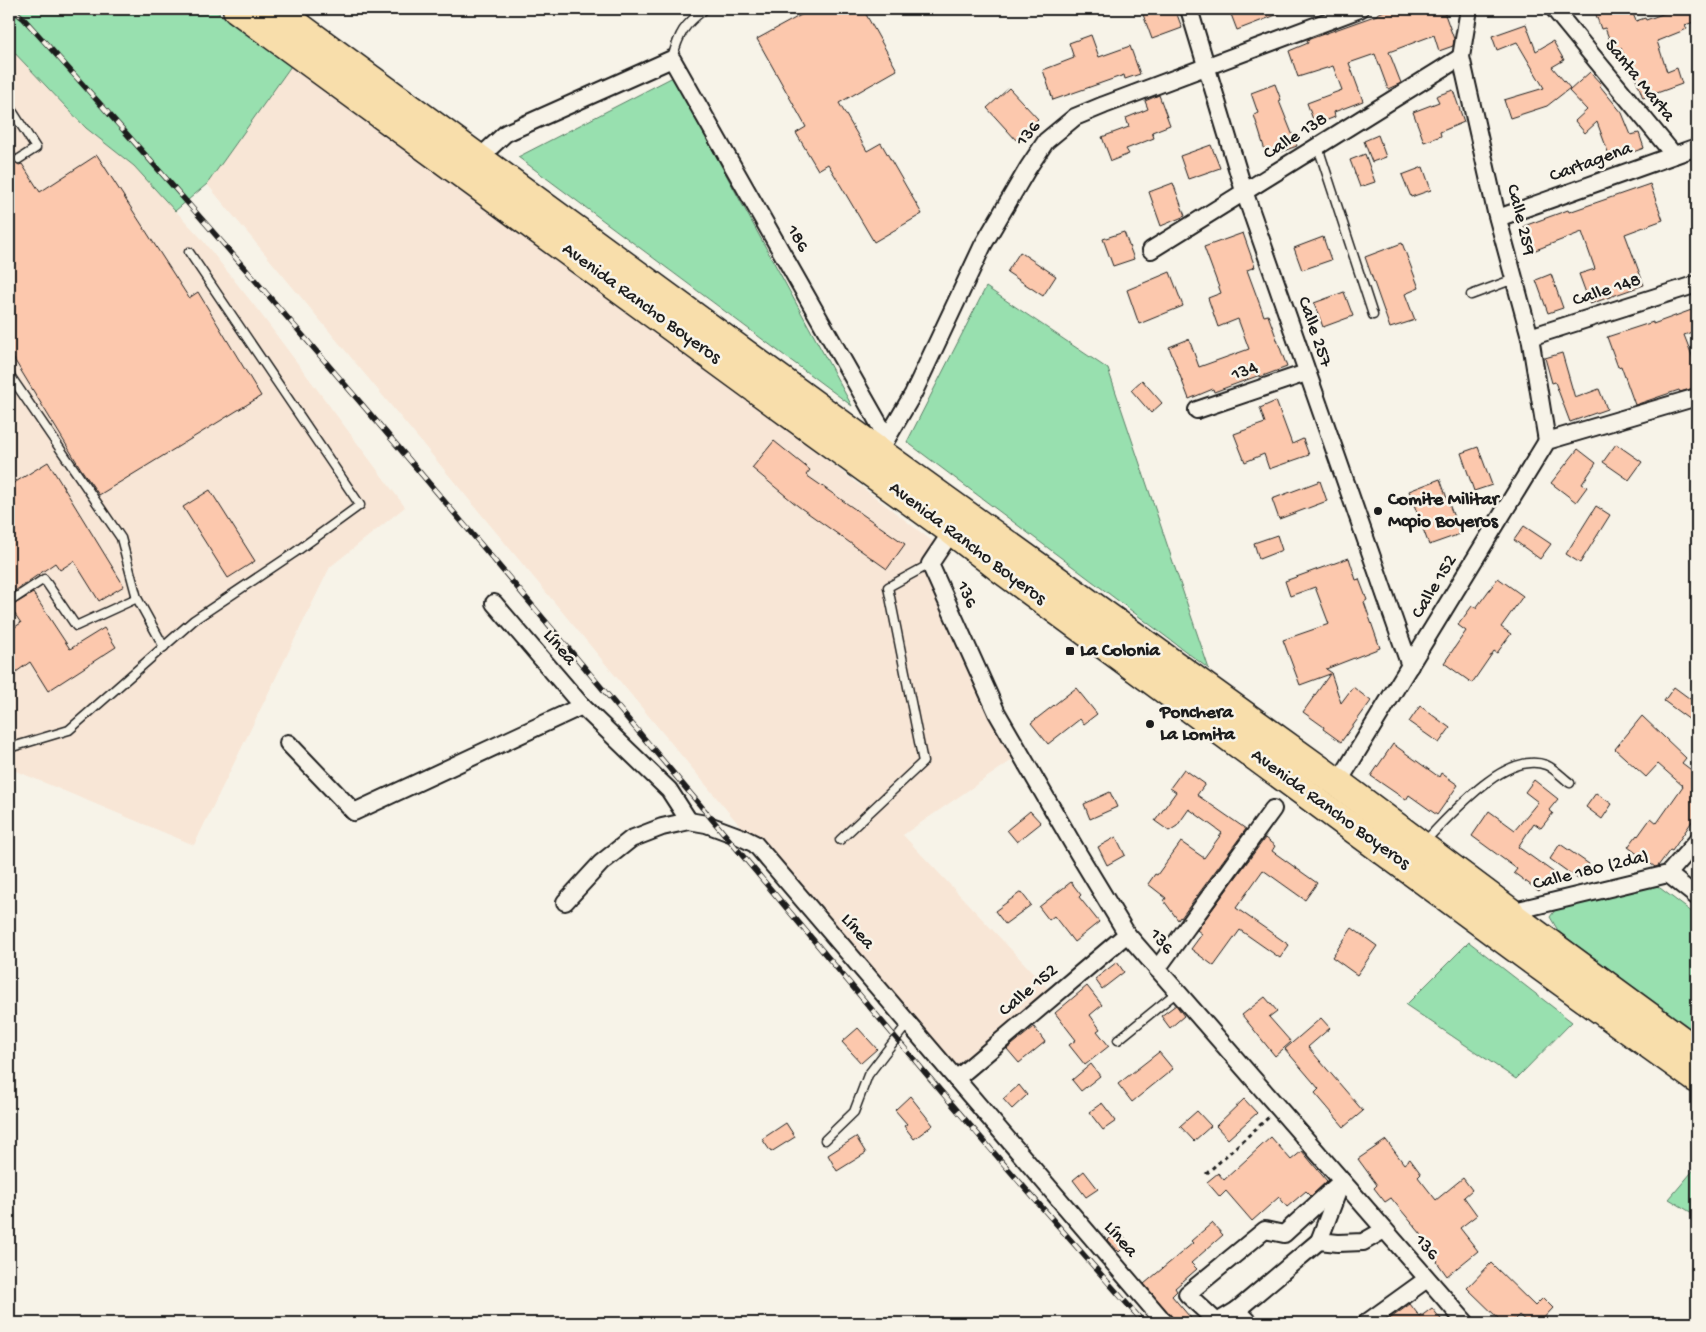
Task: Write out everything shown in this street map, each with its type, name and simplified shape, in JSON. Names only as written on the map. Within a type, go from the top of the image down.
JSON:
[{"type":"highway","name":"Avenida Rancho Boyeros","points":[[238,9],[952,531],[1524,954],[1697,1079]]},
{"type":"highway","name":"Avenida Rancho Boyeros","points":[[275,9],[480,158],[883,445],[1510,912]]},
{"type":"highway","name":"Avenida Rancho Boyeros","points":[[1510,912],[1505,911],[1697,1052]]},
{"type":"street","name":"Calle 257","points":[[1189,9],[1244,191],[1410,666]]},
{"type":"street","name":"136","points":[[883,445],[914,394],[983,245],[1046,141],[1075,117],[1360,9]]},
{"type":"street","name":"Calle 259","points":[[1469,9],[1461,57],[1498,218],[1530,337],[1548,441]]},
{"type":"street","name":"Santa Marta","points":[[1554,9],[1674,155]]},
{"type":"street","name":"Calle 138","points":[[1151,250],[1461,57]]},
{"type":"street","points":[[480,158],[506,133],[672,59]]},
{"type":"street","name":"186","points":[[672,59],[883,445]]},
{"type":"street","name":"Cartagena","points":[[1498,218],[1697,147]]},
{"type":"street","name":"Calle 148","points":[[1530,337],[1697,284]]},
{"type":"street","name":"134","points":[[1197,410],[1306,372]]},
{"type":"street","points":[[1548,441],[1697,397]]},
{"type":"street","name":"Calle 152","points":[[1338,783],[1548,441]]},
{"type":"street","points":[[930,564],[952,531]]},
{"type":"street","name":"136","points":[[930,564],[997,713],[1127,934],[1466,1323]]},
{"type":"street","name":"Línea","points":[[494,603],[582,706],[668,790],[689,821],[706,824],[755,844],[1164,1323]]},
{"type":"street","points":[[288,743],[354,812],[582,706]]},
{"type":"street","points":[[1157,969],[1272,809]]},
{"type":"street","points":[[565,902],[601,863],[631,839],[662,827],[689,821]]},
{"type":"street","name":"Calle 180 (2da)","points":[[1510,912],[1668,874],[1697,841]]},
{"type":"street","points":[[1668,874],[1697,897]]},
{"type":"street","name":"Calle 152","points":[[956,1079],[1127,934]]},
{"type":"street","points":[[1342,1181],[1319,1241],[1237,1310],[1217,1322],[1187,1294],[1265,1230],[1284,1234],[1342,1181]]},
{"type":"street","points":[[1319,1241],[1338,1243],[1363,1242],[1384,1230]]},
{"type":"street","points":[[1366,1323],[1427,1279]]},
{"type":"street","points":[[1237,1310],[1250,1323]]},
{"type":"lane","points":[[672,59],[676,45],[687,23],[705,9]]},
{"type":"lane","points":[[9,106],[36,148],[19,159]]},
{"type":"lane","points":[[1318,147],[1373,315]]},
{"type":"lane","points":[[9,748],[70,730],[194,620],[294,553],[360,505],[189,252]]},
{"type":"lane","points":[[1470,295],[1514,279]]},
{"type":"lane","points":[[9,374],[121,538],[137,598],[164,647]]},
{"type":"lane","points":[[840,840],[923,762],[888,587],[930,564]]},
{"type":"lane","points":[[9,602],[44,579],[76,626],[137,598]]},
{"type":"lane","points":[[1420,846],[1481,785],[1501,772],[1525,763],[1546,765],[1570,783]]},
{"type":"lane","points":[[1118,1040],[1177,992]]},
{"type":"lane","points":[[825,1140],[854,1112],[868,1075],[908,1023]]},
{"type":"path","points":[[1206,1174],[1279,1108]]},
{"type":"shaded area","points":[[9,47],[86,128],[134,166],[200,237],[257,309],[405,507],[330,567],[194,845],[9,768]]},
{"type":"shaded area","points":[[291,66],[599,285],[940,547],[930,564],[1021,754],[903,835],[1055,996],[956,1079],[755,844],[207,184]]},
{"type":"green space","points":[[9,9],[213,9],[291,66],[207,184],[175,211],[134,166],[86,128],[9,47]]},
{"type":"green space","points":[[673,77],[852,406],[518,157]]},
{"type":"green space","points":[[986,287],[1108,369],[1209,669],[907,442]]},
{"type":"green space","points":[[1656,885],[1697,916],[1697,1033],[1559,932],[1550,917],[1558,906]]},
{"type":"green space","points":[[1469,942],[1572,1022],[1516,1079],[1406,1005]]},
{"type":"green space","points":[[1697,1166],[1697,1216],[1669,1199]]},
{"type":"building","points":[[812,9],[863,9],[897,70],[839,103],[867,151],[881,143],[922,214],[874,242],[828,164],[818,170],[796,133],[806,127],[757,39]]},
{"type":"building","points":[[1141,9],[1175,9],[1182,28],[1152,39]]},
{"type":"building","points":[[1229,9],[1289,9],[1289,10],[1237,30]]},
{"type":"building","points":[[1390,9],[1443,9],[1454,39],[1453,46],[1439,51],[1434,35],[1389,52],[1401,83],[1388,89],[1375,54],[1349,63],[1363,101],[1334,112],[1335,117],[1315,125],[1307,103],[1342,90],[1333,66],[1298,77],[1289,51],[1308,43],[1307,40]]},
{"type":"building","points":[[1594,9],[1631,9],[1636,21],[1645,18],[1646,20],[1676,9],[1697,9],[1697,21],[1685,25],[1687,29],[1657,41],[1667,72],[1677,68],[1682,84],[1643,98],[1633,70],[1629,71],[1621,48],[1614,51],[1605,28],[1601,29]]},
{"type":"building","points":[[1526,24],[1536,51],[1553,41],[1564,60],[1552,67],[1570,88],[1547,106],[1510,118],[1504,100],[1544,88],[1517,42],[1497,50],[1492,36]]},
{"type":"building","points":[[1091,35],[1099,57],[1130,46],[1140,74],[1125,79],[1124,75],[1053,100],[1043,70],[1074,58],[1069,43]]},
{"type":"building","points":[[1590,72],[1622,113],[1631,135],[1639,133],[1644,148],[1611,160],[1597,122],[1585,133],[1575,121],[1587,110],[1569,91]]},
{"type":"building","points":[[1275,84],[1281,100],[1279,101],[1297,146],[1267,157],[1254,115],[1258,113],[1251,93]]},
{"type":"building","points":[[1009,88],[1038,119],[1016,140],[987,108]]},
{"type":"building","points":[[1453,90],[1464,122],[1440,132],[1441,136],[1424,142],[1413,112],[1439,102],[1436,96]]},
{"type":"building","points":[[1159,95],[1170,125],[1152,132],[1154,138],[1126,149],[1129,154],[1111,161],[1102,137],[1129,127],[1126,118],[1148,109],[1145,101]]},
{"type":"building","points":[[1378,135],[1386,157],[1372,162],[1364,141]]},
{"type":"building","points":[[9,144],[16,155],[13,159],[19,165],[22,164],[40,192],[97,155],[189,298],[198,292],[261,396],[99,495],[9,351]]},
{"type":"building","points":[[1211,145],[1220,168],[1188,179],[1180,156]]},
{"type":"building","points":[[1365,154],[1375,182],[1360,187],[1350,160]]},
{"type":"building","points":[[1423,167],[1431,190],[1411,197],[1402,175]]},
{"type":"building","points":[[1173,183],[1185,216],[1161,226],[1149,192]]},
{"type":"building","points":[[1650,184],[1663,220],[1625,234],[1644,285],[1590,304],[1579,274],[1595,269],[1582,232],[1533,251],[1524,226]]},
{"type":"building","points":[[1124,232],[1134,259],[1113,266],[1103,239]]},
{"type":"building","points":[[1243,233],[1255,267],[1247,270],[1264,316],[1268,315],[1287,367],[1214,392],[1213,389],[1189,399],[1169,347],[1189,339],[1199,367],[1249,349],[1238,319],[1218,327],[1208,298],[1221,293],[1204,247]]},
{"type":"building","points":[[1323,237],[1331,260],[1302,270],[1294,248]]},
{"type":"building","points":[[1402,243],[1419,288],[1405,294],[1415,320],[1390,328],[1365,257]]},
{"type":"building","points":[[1020,252],[1056,276],[1043,296],[1007,272]]},
{"type":"building","points":[[1170,272],[1183,306],[1139,324],[1127,290]]},
{"type":"building","points":[[1551,274],[1563,308],[1548,313],[1536,280]]},
{"type":"building","points":[[1344,292],[1353,316],[1323,327],[1314,303]]},
{"type":"building","points":[[1697,308],[1697,330],[1684,335],[1693,358],[1697,356],[1697,387],[1680,392],[1679,390],[1635,405],[1621,366],[1618,367],[1607,337],[1653,322],[1653,324]]},
{"type":"building","points":[[1562,353],[1575,398],[1599,389],[1607,409],[1570,422],[1555,382],[1552,383],[1545,358]]},
{"type":"building","points":[[1142,380],[1162,403],[1151,413],[1131,390]]},
{"type":"building","points":[[1276,401],[1292,444],[1303,439],[1309,455],[1269,469],[1264,454],[1245,462],[1234,434],[1265,423],[1260,408]]},
{"type":"building","points":[[774,441],[810,470],[806,475],[905,544],[887,569],[798,506],[752,468]]},
{"type":"building","points":[[1616,444],[1642,462],[1629,480],[1603,462]]},
{"type":"building","points":[[1478,447],[1492,485],[1474,491],[1461,453]]},
{"type":"building","points":[[1578,449],[1596,463],[1582,484],[1587,487],[1576,502],[1551,483]]},
{"type":"building","points":[[48,462],[124,586],[99,601],[74,561],[60,570],[55,563],[9,595],[9,486]]},
{"type":"building","points":[[1440,479],[1460,534],[1429,545],[1409,491]]},
{"type":"building","points":[[1320,481],[1327,501],[1279,519],[1272,499]]},
{"type":"building","points":[[210,490],[255,561],[228,578],[183,507]]},
{"type":"building","points":[[1596,506],[1610,515],[1580,563],[1566,554]]},
{"type":"building","points":[[1524,526],[1551,544],[1540,559],[1514,540]]},
{"type":"building","points":[[1277,535],[1282,550],[1259,559],[1254,543]]},
{"type":"building","points":[[1349,558],[1356,580],[1359,579],[1367,600],[1364,602],[1380,648],[1326,669],[1332,673],[1341,703],[1353,687],[1371,701],[1341,742],[1303,712],[1330,674],[1300,685],[1283,640],[1329,624],[1315,587],[1290,596],[1285,581]]},
{"type":"building","points":[[1498,578],[1523,596],[1501,627],[1511,634],[1497,653],[1494,651],[1472,683],[1444,663],[1466,631],[1458,625],[1472,606],[1476,608]]},
{"type":"building","points":[[33,593],[70,649],[104,628],[116,647],[48,691],[30,662],[9,677],[9,631],[21,623],[10,607]]},
{"type":"building","points":[[1674,687],[1697,704],[1697,710],[1690,720],[1664,701]]},
{"type":"building","points":[[1076,688],[1097,714],[1084,724],[1080,719],[1048,744],[1031,723]]},
{"type":"building","points":[[1420,706],[1450,728],[1439,743],[1409,722]]},
{"type":"building","points":[[1642,716],[1686,758],[1682,763],[1694,772],[1697,766],[1697,814],[1672,851],[1670,850],[1658,866],[1655,867],[1628,847],[1651,818],[1657,823],[1683,786],[1658,764],[1646,777],[1615,749]]},
{"type":"building","points":[[1393,744],[1439,777],[1441,773],[1458,785],[1437,815],[1409,795],[1406,800],[1371,776]]},
{"type":"building","points":[[1184,769],[1205,784],[1197,795],[1246,829],[1178,920],[1164,901],[1166,898],[1148,884],[1155,874],[1157,875],[1181,842],[1204,858],[1222,833],[1189,809],[1177,826],[1169,831],[1155,821],[1176,792],[1170,788]]},
{"type":"building","points":[[1534,780],[1558,799],[1549,810],[1553,813],[1541,828],[1534,823],[1518,847],[1553,872],[1539,891],[1514,873],[1517,869],[1472,836],[1489,811],[1515,830],[1538,802],[1525,792]]},
{"type":"building","points":[[1110,792],[1117,807],[1090,819],[1084,804]]},
{"type":"building","points":[[1596,793],[1612,804],[1602,819],[1586,807]]},
{"type":"building","points":[[1030,811],[1041,823],[1017,842],[1007,830]]},
{"type":"building","points":[[1116,837],[1125,855],[1107,865],[1098,847]]},
{"type":"building","points":[[1265,838],[1275,846],[1272,851],[1317,883],[1305,900],[1263,870],[1236,908],[1289,945],[1280,958],[1240,930],[1214,966],[1191,949],[1202,934],[1197,930]]},
{"type":"building","points":[[1560,844],[1589,864],[1578,879],[1550,859]]},
{"type":"building","points":[[1071,882],[1081,895],[1079,897],[1099,922],[1074,942],[1054,916],[1049,920],[1039,907]]},
{"type":"building","points":[[1021,892],[1031,905],[1005,924],[995,911]]},
{"type":"building","points":[[1352,928],[1377,946],[1357,975],[1332,957]]},
{"type":"building","points":[[1117,962],[1124,972],[1102,989],[1095,979]]},
{"type":"building","points":[[1087,986],[1102,1005],[1090,1015],[1100,1029],[1097,1031],[1109,1046],[1085,1065],[1069,1045],[1076,1040],[1055,1013]]},
{"type":"building","points":[[1265,997],[1277,1011],[1269,1017],[1291,1042],[1275,1056],[1242,1015]]},
{"type":"building","points":[[1176,1005],[1184,1016],[1170,1028],[1161,1016]]},
{"type":"building","points":[[1321,1018],[1330,1028],[1308,1047],[1363,1111],[1344,1127],[1315,1093],[1319,1089],[1285,1049]]},
{"type":"building","points":[[1034,1027],[1045,1042],[1019,1063],[1007,1049]]},
{"type":"building","points":[[858,1028],[877,1049],[861,1063],[842,1042]]},
{"type":"building","points":[[1159,1052],[1173,1069],[1132,1102],[1118,1084]]},
{"type":"building","points":[[1091,1064],[1100,1076],[1081,1091],[1072,1080]]},
{"type":"building","points":[[1019,1085],[1027,1095],[1012,1109],[1003,1099]]},
{"type":"building","points":[[910,1096],[933,1125],[914,1139],[904,1126],[907,1124],[895,1110]]},
{"type":"building","points":[[1244,1099],[1257,1113],[1228,1139],[1216,1126]]},
{"type":"building","points":[[1102,1103],[1116,1121],[1103,1130],[1089,1112]]},
{"type":"building","points":[[1197,1111],[1211,1126],[1194,1141],[1180,1126]]},
{"type":"building","points":[[786,1123],[795,1137],[771,1152],[762,1139]]},
{"type":"building","points":[[856,1137],[866,1153],[837,1171],[828,1155]]},
{"type":"building","points":[[1271,1137],[1291,1160],[1302,1151],[1327,1181],[1311,1196],[1306,1191],[1287,1207],[1279,1197],[1252,1221],[1226,1191],[1220,1197],[1207,1182],[1218,1173],[1224,1180]]},
{"type":"building","points":[[1386,1140],[1404,1164],[1410,1159],[1421,1174],[1418,1177],[1436,1200],[1463,1178],[1472,1190],[1464,1197],[1477,1215],[1460,1228],[1478,1251],[1447,1276],[1423,1242],[1426,1240],[1391,1198],[1385,1202],[1374,1188],[1377,1185],[1358,1159]]},
{"type":"building","points":[[1084,1171],[1098,1189],[1086,1197],[1073,1180]]},
{"type":"building","points":[[1212,1223],[1223,1235],[1191,1263],[1197,1269],[1175,1288],[1177,1291],[1172,1296],[1195,1323],[1177,1323],[1144,1284],[1193,1243],[1191,1241]]},
{"type":"building","points":[[1118,1231],[1129,1242],[1119,1252],[1108,1240]]},
{"type":"building","points":[[1491,1263],[1535,1306],[1543,1298],[1553,1308],[1539,1323],[1528,1323],[1519,1315],[1511,1323],[1503,1323],[1467,1288]]},
{"type":"building","points":[[1410,1304],[1420,1317],[1432,1308],[1444,1323],[1384,1323]]},
{"type":"railway","points":[[12,9],[23,18],[138,146],[363,406],[945,1096],[1144,1323]]},
{"type":"place","name":"Comite Militar Mcpio Boyeros","points":[[1378,511]]},
{"type":"place","name":"La Colonia","points":[[1070,651]]},
{"type":"place","name":"Ponchera La Lomita","points":[[1150,724]]}]
